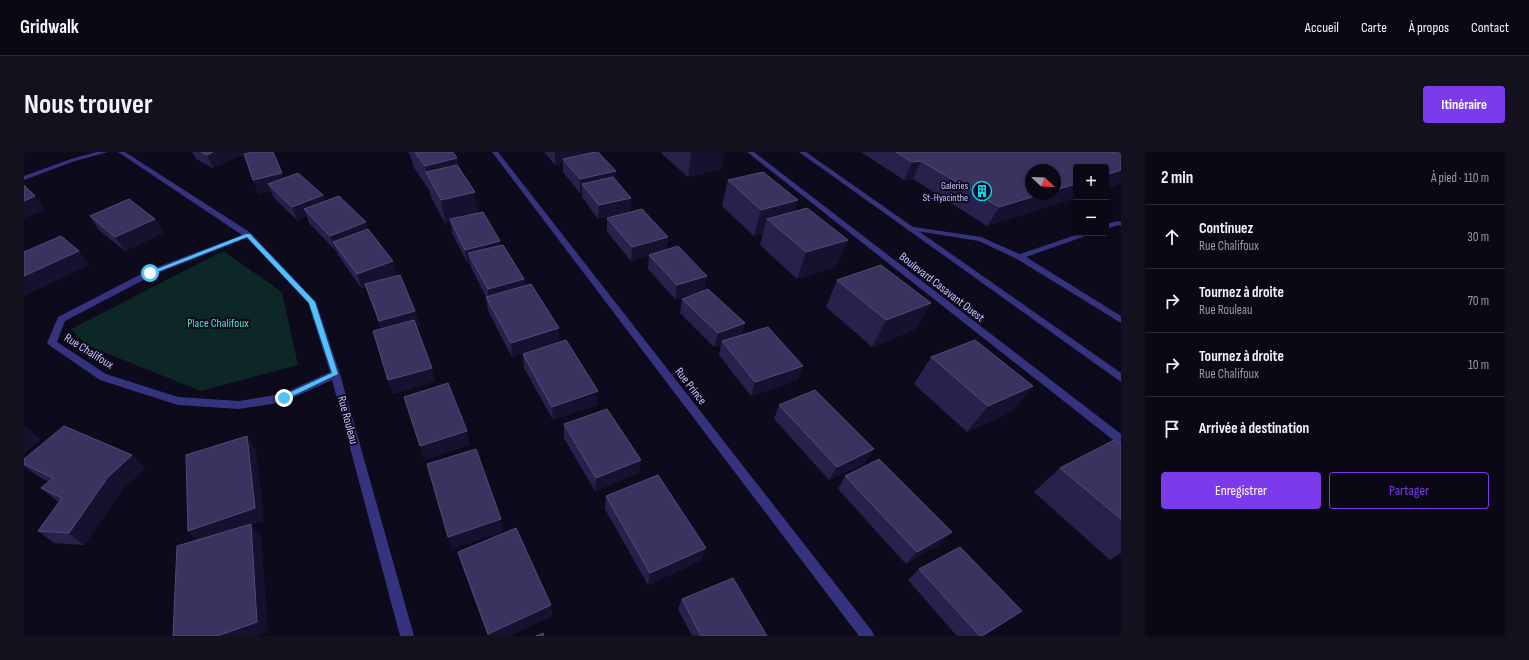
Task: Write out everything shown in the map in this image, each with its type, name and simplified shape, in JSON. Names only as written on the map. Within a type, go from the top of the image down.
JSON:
[{"type":"street","points":[[24,178],[73,160],[105,152]]},
{"type":"street","name":"Rue Rouleau","points":[[121,152],[248,235],[312,302],[335,374],[407,636]]},
{"type":"street","name":"Rue Prince","points":[[495,152],[867,636]]},
{"type":"street","name":"Boulevard Casavant Ouest","points":[[750,152],[1121,440]]},
{"type":"street","points":[[802,152],[1121,378]]},
{"type":"street","points":[[1109,226],[1118,223],[1121,224]]},
{"type":"street","points":[[910,228],[981,239],[1020,257],[1121,320]]},
{"type":"street","name":"Rue Chalifoux","points":[[248,235],[150,273],[61,319],[52,342],[103,377],[178,401],[240,405],[284,398],[335,374]]},
{"type":"street","points":[[1020,257],[1081,236]]},
{"type":"green space","name":"Place Chalifoux","points":[[223,251],[282,292],[298,365],[201,391],[86,345],[71,329]]},
{"type":"building","points":[[201,152],[213,152],[207,155]]},
{"type":"building","points":[[252,152],[273,152],[282,173],[253,180],[244,154]]},
{"type":"building","points":[[415,152],[453,152],[457,158],[425,166]]},
{"type":"building","points":[[598,152],[616,171],[580,179],[563,159]]},
{"type":"building","points":[[896,152],[1121,152],[1121,170],[1109,174],[1109,164],[1073,164],[1073,185],[1061,188],[1061,164],[1025,164],[1025,199],[999,207],[921,161],[912,162]]},
{"type":"building","points":[[457,165],[475,192],[441,200],[426,172]]},
{"type":"building","points":[[763,172],[798,200],[761,210],[728,180]]},
{"type":"building","points":[[298,173],[323,195],[292,207],[268,184]]},
{"type":"building","points":[[613,177],[631,198],[599,205],[582,184]]},
{"type":"building","points":[[24,185],[35,196],[24,201]]},
{"type":"building","points":[[339,196],[366,222],[330,236],[304,209]]},
{"type":"building","points":[[129,199],[155,219],[115,237],[90,216]]},
{"type":"building","points":[[807,208],[848,240],[806,252],[767,219]]},
{"type":"building","points":[[642,209],[668,237],[632,247],[607,218]]},
{"type":"building","points":[[483,212],[500,241],[465,250],[450,219]]},
{"type":"building","points":[[368,229],[393,261],[357,274],[333,242]]},
{"type":"building","points":[[61,236],[79,251],[24,276],[24,252]]},
{"type":"building","points":[[503,245],[524,279],[488,289],[468,253]]},
{"type":"building","points":[[678,246],[707,276],[677,285],[649,255]]},
{"type":"building","points":[[881,265],[931,303],[886,320],[837,280]]},
{"type":"building","points":[[400,275],[415,311],[379,321],[365,284]]},
{"type":"building","points":[[531,284],[559,328],[511,343],[486,297]]},
{"type":"building","points":[[708,289],[745,323],[718,333],[682,299]]},
{"type":"building","points":[[414,320],[432,368],[388,380],[373,331]]},
{"type":"building","points":[[768,327],[803,366],[755,382],[722,341]]},
{"type":"building","points":[[566,340],[598,391],[552,407],[523,354]]},
{"type":"building","points":[[975,340],[1033,386],[988,406],[931,357]]},
{"type":"building","points":[[448,383],[467,431],[420,446],[404,397]]},
{"type":"building","points":[[815,390],[874,449],[837,467],[779,405]]},
{"type":"building","points":[[607,409],[641,460],[596,478],[564,424]]},
{"type":"building","points":[[64,426],[132,455],[108,477],[69,533],[38,531],[62,498],[41,488],[53,478],[24,464],[24,459]]},
{"type":"building","points":[[247,436],[255,508],[188,531],[186,455]]},
{"type":"building","points":[[1114,440],[1121,445],[1121,519],[1060,468]]},
{"type":"building","points":[[476,449],[501,519],[448,537],[427,464]]},
{"type":"building","points":[[879,459],[952,532],[917,552],[845,476]]},
{"type":"building","points":[[658,475],[706,548],[650,573],[606,496]]},
{"type":"building","points":[[251,524],[257,622],[217,636],[173,636],[177,546]]},
{"type":"building","points":[[516,528],[551,605],[488,634],[458,552]]},
{"type":"building","points":[[960,547],[1022,611],[982,636],[980,636],[919,569]]},
{"type":"building","points":[[733,578],[767,636],[701,636],[682,599]]},
{"type":"building","points":[[543,633],[544,636],[536,636]]},
{"type":"place","name":"Galeries St-Hyacinthe","points":[[982,191]]},
{"type":"route","points":[[150,273],[248,235],[312,302],[335,374],[284,398]]}]
